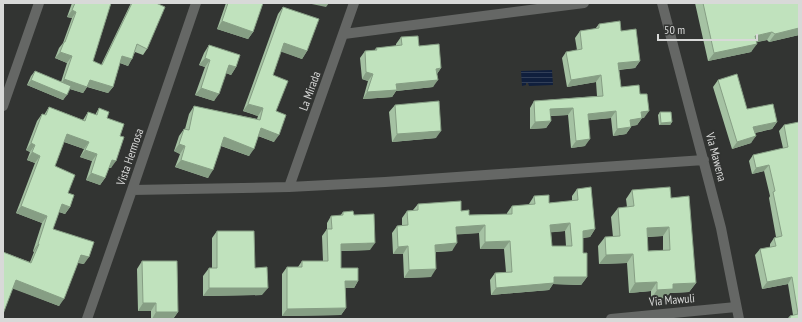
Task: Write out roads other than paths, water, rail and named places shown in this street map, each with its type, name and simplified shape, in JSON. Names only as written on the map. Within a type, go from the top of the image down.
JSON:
[{"type":"street","points":[[3,106],[39,3]]},
{"type":"street","name":"Vista Hermosa","points":[[87,319],[196,3]]},
{"type":"street","name":"La Mirada","points":[[290,187],[354,3]]},
{"type":"street","points":[[344,34],[584,3]]},
{"type":"street","name":"Via Mawena","points":[[662,3],[721,228],[739,319]]},
{"type":"street","points":[[132,190],[290,187],[704,160]]},
{"type":"street","name":"Via Mawuli","points":[[611,319],[736,307]]},
{"type":"water","points":[[552,70],[553,85],[529,86],[528,83],[526,83],[526,85],[522,86],[521,71]]}]
